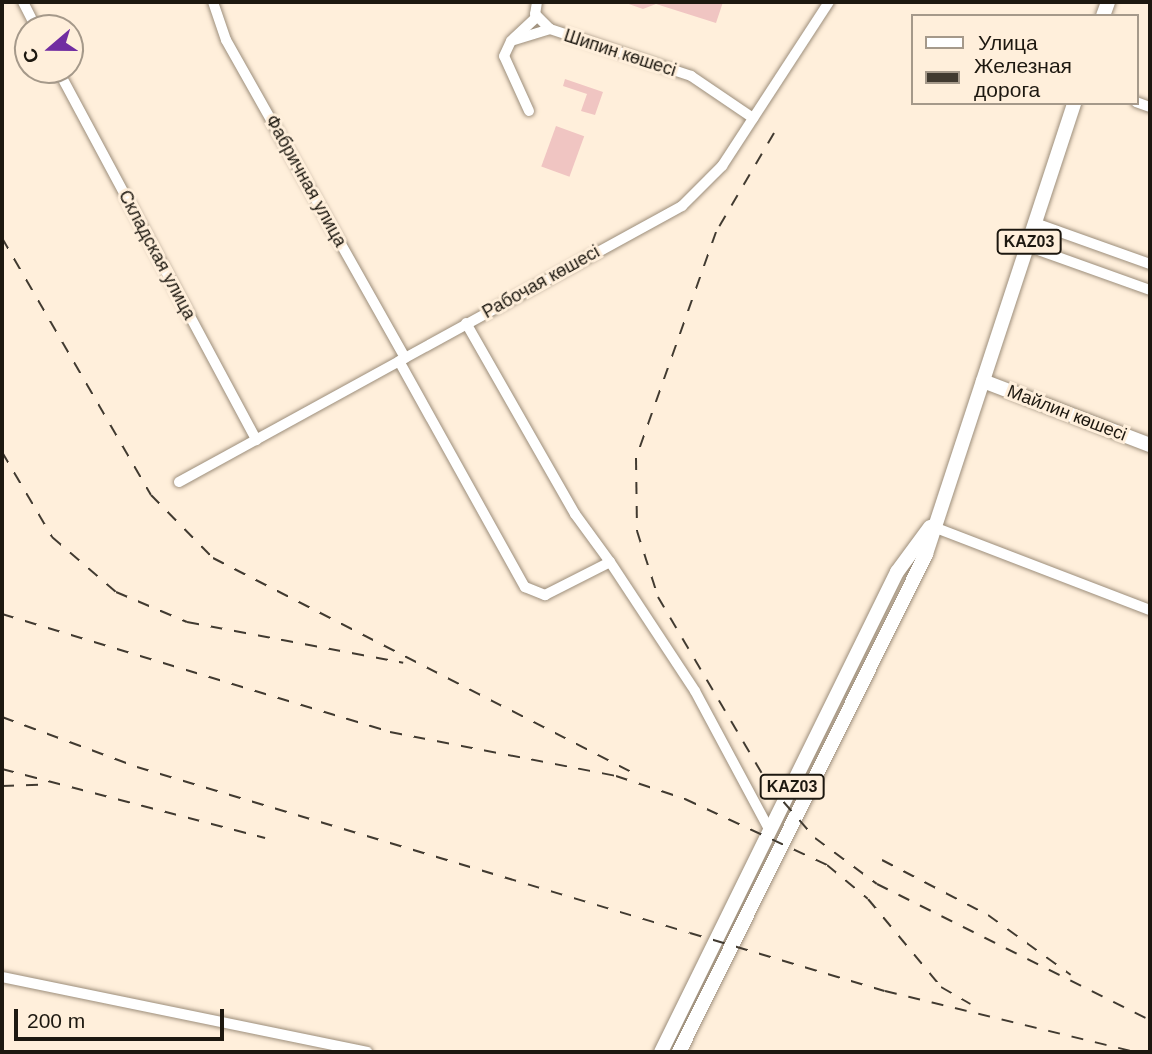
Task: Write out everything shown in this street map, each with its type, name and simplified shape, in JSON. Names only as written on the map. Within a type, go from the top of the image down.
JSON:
[{"type":"main road","name":"KАZ03","points":[[679,1052],[915,580],[1073,105]]},
{"type":"main road","name":"Майлин көшесі","points":[[983,381],[1150,445]]},
{"type":"main road","name":"KАZ03","points":[[662,1052],[897,572],[931,526]]},
{"type":"street","name":"Фабричная улица","points":[[213,2],[226,40],[526,587],[545,595],[610,562]]},
{"type":"street","points":[[529,111],[504,56],[511,41],[537,17],[537,2]]},
{"type":"street","name":"Рабочая көшесі","points":[[179,482],[682,206],[722,166],[829,2]]},
{"type":"street","name":"Шипин көшесі","points":[[537,17],[550,29],[691,76],[753,118]]},
{"type":"street","name":"Шипин көшесі","points":[[511,41],[550,29]]},
{"type":"street","name":"Складская улица","points":[[65,84],[256,440]]},
{"type":"street","points":[[1035,223],[1150,264]]},
{"type":"street","points":[[1027,246],[1150,290]]},
{"type":"street","points":[[466,323],[575,514],[662,641],[751,793],[770,831]]},
{"type":"street","points":[[931,526],[1150,610]]},
{"type":"street","points":[[751,793],[783,805]]},
{"type":"street","points":[[2,977],[367,1052]]},
{"type":"shaded area","points":[[623,2],[723,2],[716,23],[656,4],[643,9]]},
{"type":"shaded area","points":[[565,79],[603,92],[595,115],[581,111],[587,94],[563,86]]},
{"type":"shaded area","points":[[556,126],[584,136],[569,177],[541,166]]},
{"type":"railway","points":[[774,133],[716,232],[636,458],[637,531],[658,597],[768,784],[815,838],[877,884],[1150,1020]]},
{"type":"railway","points":[[2,238],[151,495],[213,558],[635,774]]},
{"type":"railway","points":[[2,452],[52,537],[116,592],[187,622],[403,663]]},
{"type":"railway","points":[[2,614],[390,732],[616,776],[685,799],[827,865],[868,899],[941,987],[970,1004]]},
{"type":"railway","points":[[2,717],[137,767],[885,991],[1135,1052]]},
{"type":"railway","points":[[2,769],[265,838]]},
{"type":"railway","points":[[2,786],[39,785]]},
{"type":"railway","points":[[882,860],[988,915],[1071,975]]}]
